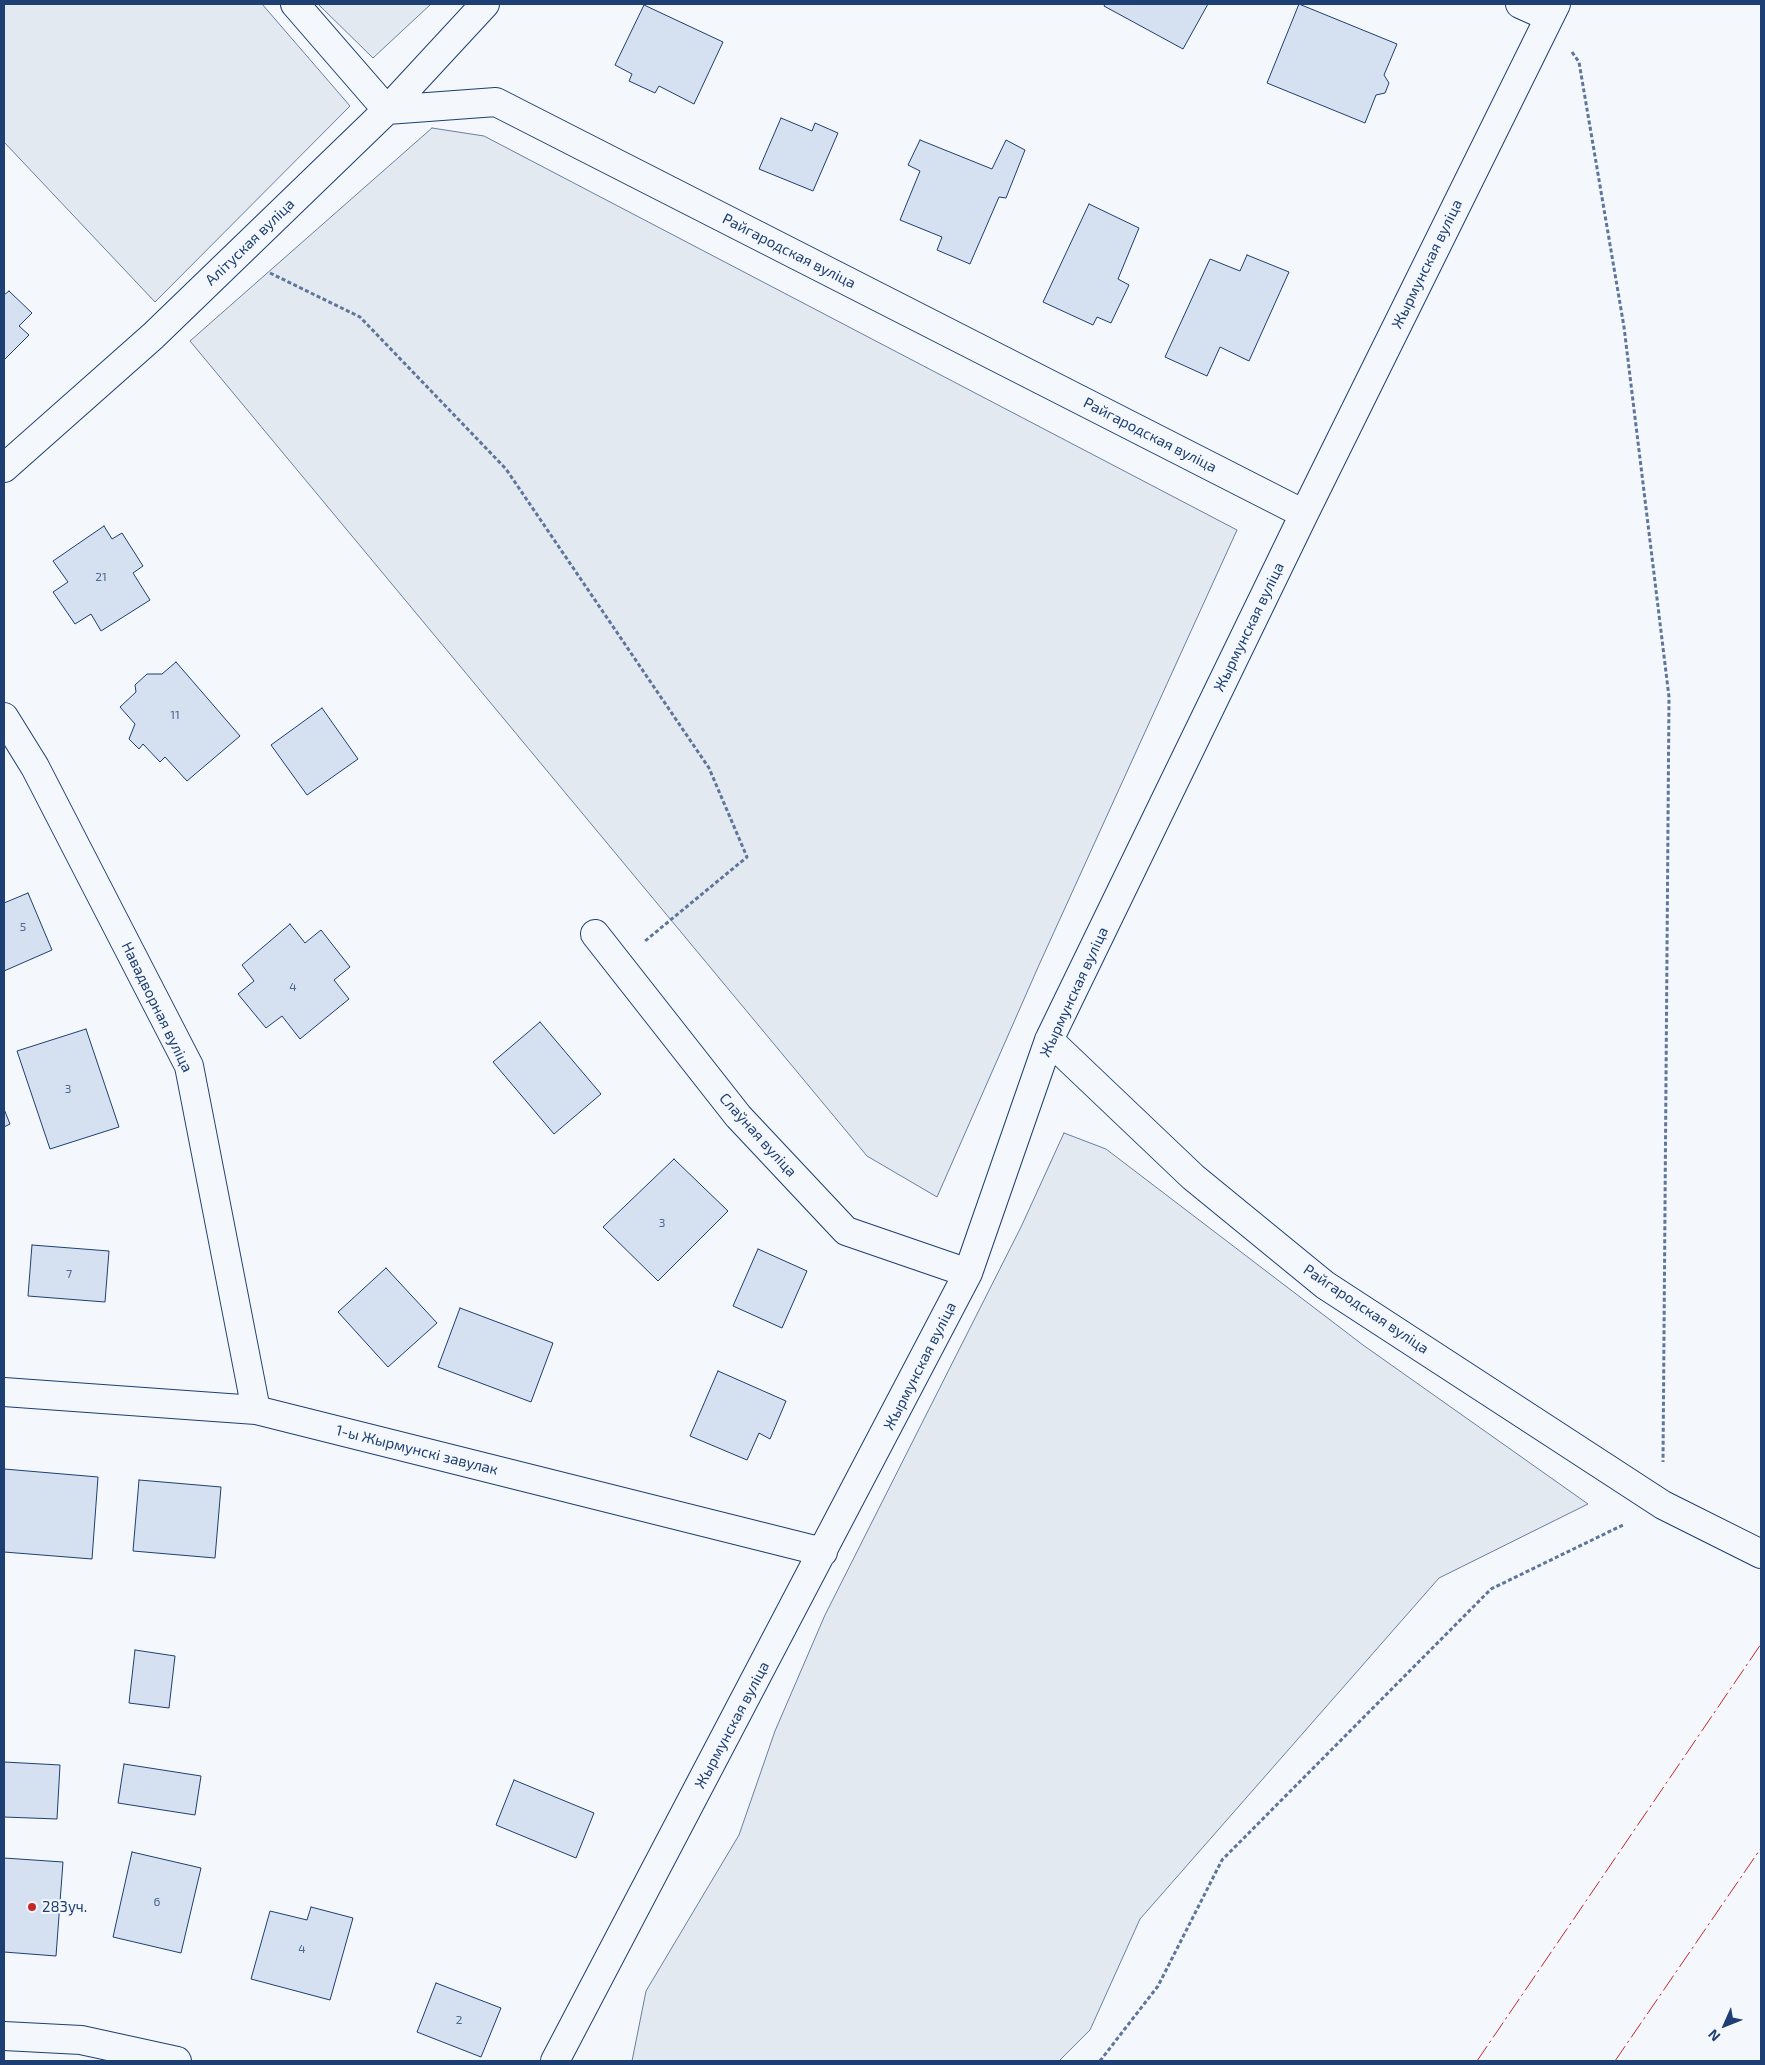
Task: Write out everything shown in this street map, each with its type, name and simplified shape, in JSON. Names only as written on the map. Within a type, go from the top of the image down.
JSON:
[{"type":"street","points":[[295,4],[386,110]]},
{"type":"street","name":"Алітуская вуліца","points":[[4,468],[153,336],[236,256],[386,110],[485,4]]},
{"type":"street","points":[[1520,4],[1552,10]]},
{"type":"street","name":"Жырмунская вуліца","points":[[555,2061],[968,1273],[1049,1040],[1304,514],[1552,10]]},
{"type":"street","name":"Райгародская вуліца","points":[[386,110],[496,102],[1304,514]]},
{"type":"street","name":"Навадворная вуліца","points":[[4,717],[35,767],[189,1066],[256,1410]]},
{"type":"street","name":"Слаўная вуліца","points":[[594,934],[738,1116],[846,1231],[968,1273]]},
{"type":"street","name":"Райгародская вуліца","points":[[1049,1040],[1193,1177],[1325,1285],[1663,1506],[1761,1554]]},
{"type":"street","name":"1-ы Жырмунскі завулак","points":[[4,1392],[256,1410],[823,1552]]},
{"type":"street","points":[[4,2036],[81,2040],[177,2061]]},
{"type":"path","points":[[1100,2061],[1158,1986],[1222,1860],[1491,1589],[1663,1506],[1669,697],[1624,327],[1579,62],[1552,10]]},
{"type":"path","points":[[236,256],[360,317],[506,469],[709,768],[747,857],[617,963]]},
{"type":"shaded area","points":[[4,4],[262,4],[350,106],[155,302],[4,142]]},
{"type":"shaded area","points":[[318,4],[431,4],[373,58]]},
{"type":"shaded area","points":[[432,128],[484,136],[1237,530],[1039,965],[937,1197],[867,1156],[190,341]]},
{"type":"shaded area","points":[[1064,1133],[1106,1149],[1363,1345],[1588,1504],[1439,1578],[1140,1919],[1090,2030],[1059,2061],[632,2061],[646,1991],[739,1835],[775,1731],[825,1615],[1021,1227]]},
{"type":"building","points":[[1105,4],[1208,4],[1183,49],[1104,6]]},
{"type":"building","points":[[1299,4],[1397,44],[1384,75],[1389,83],[1385,93],[1376,95],[1365,123],[1267,83]]},
{"type":"building","points":[[644,5],[723,42],[694,104],[659,86],[655,93],[629,81],[632,74],[615,65]]},
{"type":"building","points":[[781,118],[812,131],[815,123],[838,133],[813,191],[759,169]]},
{"type":"building","points":[[920,140],[992,169],[1006,140],[1025,150],[1006,198],[999,197],[970,264],[937,250],[942,237],[900,220],[920,171],[908,165]]},
{"type":"building","points":[[1089,204],[1139,228],[1118,279],[1129,285],[1111,323],[1097,317],[1093,325],[1043,302]]},
{"type":"building","points":[[1247,255],[1289,272],[1249,361],[1220,347],[1207,376],[1165,357],[1210,259],[1240,271]]},
{"type":"building","points":[[9,291],[32,313],[19,326],[29,335],[4,360],[4,295]]},
{"type":"building","points":[[104,526],[112,539],[122,533],[143,566],[133,573],[150,600],[101,631],[91,614],[75,624],[53,592],[68,582],[53,561]]},
{"type":"building","points":[[176,662],[240,736],[187,781],[165,757],[160,762],[143,744],[139,749],[129,739],[135,724],[120,707],[136,692],[135,685],[147,674],[162,674]]},
{"type":"building","points":[[322,708],[358,759],[307,795],[271,745]]},
{"type":"building","points":[[28,893],[52,950],[4,971],[4,903]]},
{"type":"building","points":[[290,924],[305,943],[321,930],[350,967],[334,980],[349,999],[300,1039],[282,1016],[266,1028],[238,994],[254,981],[242,965]]},
{"type":"building","points":[[540,1022],[601,1094],[554,1134],[493,1062]]},
{"type":"building","points":[[86,1029],[119,1127],[50,1149],[17,1051]]},
{"type":"building","points":[[4,1109],[10,1124],[4,1127]]},
{"type":"building","points":[[674,1159],[728,1211],[658,1281],[603,1227]]},
{"type":"building","points":[[32,1245],[109,1251],[105,1302],[28,1296]]},
{"type":"building","points":[[758,1249],[807,1271],[782,1328],[733,1306]]},
{"type":"building","points":[[386,1268],[437,1323],[388,1367],[338,1312]]},
{"type":"building","points":[[460,1308],[553,1343],[531,1402],[438,1367]]},
{"type":"building","points":[[718,1371],[786,1401],[770,1439],[759,1433],[747,1460],[690,1436]]},
{"type":"building","points":[[4,1469],[98,1477],[92,1559],[4,1552]]},
{"type":"building","points":[[139,1480],[221,1487],[215,1558],[133,1551]]},
{"type":"building","points":[[135,1650],[175,1656],[169,1708],[129,1703]]},
{"type":"building","points":[[4,1762],[60,1765],[57,1819],[4,1817]]},
{"type":"building","points":[[124,1764],[201,1776],[195,1815],[118,1803]]},
{"type":"building","points":[[514,1780],[594,1813],[576,1858],[496,1825]]},
{"type":"building","points":[[132,1852],[201,1868],[181,1953],[113,1937]]},
{"type":"building","name":"283уч.","points":[[4,1858],[63,1862],[56,1956],[4,1952]]},
{"type":"building","points":[[311,1907],[353,1918],[330,2000],[251,1979],[270,1911],[307,1920]]},
{"type":"building","points":[[436,1983],[501,2008],[481,2057],[417,2032]]},
{"type":"power","points":[[1477,2061],[1761,1644]]},
{"type":"power","points":[[1615,2061],[1761,1848]]},
{"type":"place","name":"283уч.","points":[[32,1907]]}]
